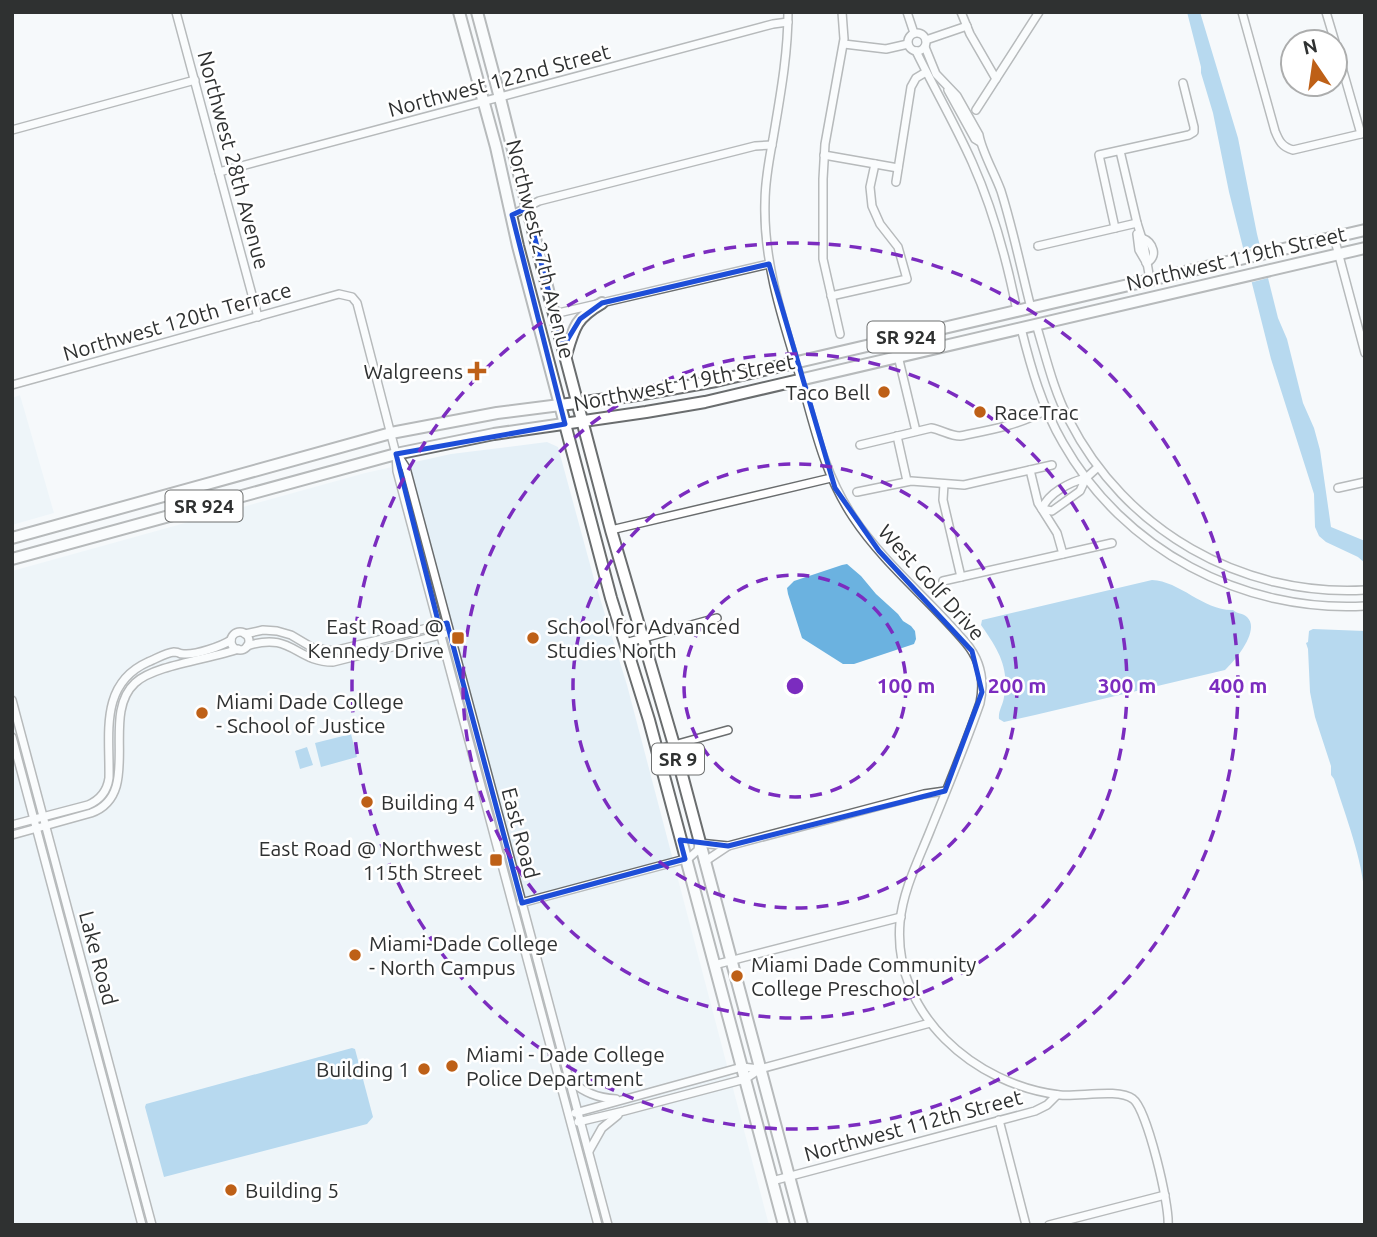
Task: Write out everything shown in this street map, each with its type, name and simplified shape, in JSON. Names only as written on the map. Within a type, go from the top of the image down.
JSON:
[{"type":"main road","name":"Northwest 27th Avenue","points":[[459,12],[611,598],[642,696],[784,1225]]},
{"type":"main road","name":"Northwest 27th Avenue","points":[[477,12],[582,422],[674,746],[802,1225]]},
{"type":"main road","name":"Northwest 119th Street","points":[[12,538],[391,433],[497,413],[674,389],[1365,230]]},
{"type":"main road","name":"Northwest 119th Street","points":[[12,559],[397,454],[494,434],[696,403],[1365,248]]},
{"type":"main road","points":[[566,358],[572,332],[580,319],[603,303]]},
{"type":"main road","points":[[1031,308],[1036,324]]},
{"type":"main road","points":[[1017,311],[1021,328]]},
{"type":"street","name":"Northwest 28th Avenue","points":[[176,12],[258,317]]},
{"type":"street","name":"West Golf Drive","points":[[788,12],[785,65],[765,199],[765,236],[769,264],[817,438],[831,478],[846,506],[869,539],[963,639],[978,662],[982,682],[980,703],[913,872],[901,917],[901,950],[907,976],[917,1004],[930,1023],[956,1048],[989,1072],[1034,1091],[1083,1096],[1116,1093],[1129,1096],[1137,1102],[1144,1117],[1165,1195],[1168,1225]]},
{"type":"street","points":[[840,334],[823,251],[824,155],[844,44],[842,12]]},
{"type":"street","points":[[907,12],[914,33]]},
{"type":"street","points":[[961,12],[996,79]]},
{"type":"street","points":[[976,110],[1039,12]]},
{"type":"street","points":[[1242,12],[1275,131],[1279,142],[1286,148],[1293,150],[1363,133],[1349,88]]},
{"type":"street","name":"Northwest 122nd Street","points":[[219,173],[788,22]]},
{"type":"street","points":[[916,51],[967,26]]},
{"type":"street","points":[[914,33],[923,35],[936,74],[946,86],[975,139],[980,142]]},
{"type":"street","points":[[914,33],[908,44],[916,51],[972,162],[984,194],[1006,263],[1017,311]]},
{"type":"street","points":[[844,44],[886,49],[908,44]]},
{"type":"street","points":[[896,182],[911,87],[916,78],[926,72]]},
{"type":"street","points":[[12,130],[195,80]]},
{"type":"street","points":[[1115,228],[1099,155],[1194,132],[1184,83]]},
{"type":"street","points":[[946,86],[960,99],[979,135],[1000,189],[1031,308]]},
{"type":"street","points":[[944,107],[954,102]]},
{"type":"street","points":[[512,215],[539,201],[755,146],[772,145]]},
{"type":"street","points":[[1120,151],[1142,238],[1149,242],[1153,249],[1151,261],[1146,263]]},
{"type":"street","points":[[824,155],[898,168]]},
{"type":"street","points":[[831,296],[907,279],[898,247],[880,224],[872,206],[870,187],[875,164]]},
{"type":"street","points":[[984,194],[1000,189]]},
{"type":"street","points":[[1038,246],[1137,223]]},
{"type":"street","points":[[1137,223],[1139,250],[1150,280]]},
{"type":"street","points":[[1335,237],[1365,353]]},
{"type":"street","points":[[554,314],[769,264]]},
{"type":"street","name":"Northwest 120th Terrace","points":[[12,385],[339,294],[352,297]]},
{"type":"street","name":"East Road","points":[[352,297],[357,303],[397,454],[397,471],[598,1225]]},
{"type":"street","points":[[1036,324],[1052,380],[1077,435],[1098,467],[1126,499],[1156,526],[1178,542],[1213,561],[1252,576],[1289,586],[1322,590],[1365,590]]},
{"type":"street","points":[[1021,328],[1034,378],[1064,446],[1086,478],[1114,510],[1144,537],[1177,560],[1213,579],[1250,592],[1294,603],[1365,607]]},
{"type":"street","points":[[898,356],[916,431]]},
{"type":"street","points":[[860,444],[931,428],[960,436],[1020,422],[1046,410]]},
{"type":"street","points":[[897,436],[907,481]]},
{"type":"street","name":"East Road","points":[[397,454],[406,468],[608,1225]]},
{"type":"street","points":[[857,492],[907,481],[964,485],[1052,465]]},
{"type":"street","points":[[1042,509],[1052,511],[1080,491],[1086,478],[1098,467]]},
{"type":"street","points":[[1030,470],[1038,503],[1057,533],[1063,554]]},
{"type":"street","points":[[611,530],[831,478]]},
{"type":"street","points":[[1042,509],[1045,501],[1072,481],[1086,478]]},
{"type":"street","points":[[1338,488],[1365,482]]},
{"type":"street","points":[[944,484],[943,500],[961,578]]},
{"type":"street","points":[[1051,497],[1059,506]]},
{"type":"street","points":[[943,582],[1112,543]]},
{"type":"street","points":[[625,643],[717,618]]},
{"type":"street","points":[[12,825],[88,805],[103,795],[109,778],[110,711],[113,698],[119,686],[138,667],[171,653],[188,654],[223,645],[231,640],[235,633],[241,632],[282,632],[313,648],[333,651],[447,623]]},
{"type":"street","points":[[12,835],[96,812],[110,800],[117,785],[123,699],[140,678],[159,670],[244,649],[264,641],[276,641],[315,660],[333,662],[450,632]]},
{"type":"street","points":[[245,634],[248,639],[247,646]]},
{"type":"street","points":[[231,640],[233,646],[238,649]]},
{"type":"street","points":[[156,659],[159,670]]},
{"type":"street","name":"Lake Road","points":[[12,700],[152,1225]]},
{"type":"street","points":[[656,750],[728,730]]},
{"type":"street","name":"Lake Road","points":[[12,737],[142,1225]]},
{"type":"street","points":[[704,862],[728,846],[924,794],[945,791]]},
{"type":"street","points":[[513,905],[685,859],[695,854],[699,843],[728,846]]},
{"type":"street","points":[[714,965],[901,917]]},
{"type":"street","points":[[568,1115],[620,1100],[760,1069],[930,1023]]},
{"type":"street","points":[[571,1123],[624,1111],[743,1073]]},
{"type":"street","points":[[569,1080],[582,1090],[601,1098],[620,1100]]},
{"type":"street","name":"Northwest 112th Street","points":[[772,1181],[1042,1108],[1058,1095]]},
{"type":"street","points":[[588,1152],[606,1124],[624,1111]]},
{"type":"street","points":[[999,1120],[1026,1225]]},
{"type":"street","points":[[1049,1225],[1165,1195]]},
{"type":"highlighted area","points":[[527,208],[563,347],[580,319],[602,303],[769,264],[835,488],[879,551],[972,651],[982,692],[945,791],[728,846],[680,840],[685,859],[522,903],[447,623],[439,625],[396,454],[565,424],[512,215]]},
{"type":"shaded area","points":[[20,395],[54,513],[12,525],[12,398]]},
{"type":"shaded area","name":"Miami-Dade College - North Campus","points":[[547,442],[558,447],[594,579],[627,685],[769,1225],[12,1225],[12,571],[365,473],[451,454]]},
{"type":"water","points":[[1187,12],[1200,12],[1238,138],[1257,234],[1278,318],[1287,339],[1303,403],[1320,450],[1331,527],[1365,541],[1365,563],[1326,542],[1315,527],[1314,494],[1271,359]]},
{"type":"water","points":[[847,564],[911,626],[915,631],[914,644],[854,664],[843,664],[802,638],[787,588],[794,581]]},
{"type":"water","points":[[1152,580],[1172,585],[1212,606],[1233,610],[1247,617],[1251,630],[1249,637],[1235,660],[1225,670],[1004,722],[999,719],[1004,697],[1004,667],[981,625],[982,620]]},
{"type":"water","points":[[1309,631],[1365,631],[1365,898],[1357,853],[1331,775],[1331,766],[1310,692],[1306,643]]},
{"type":"water","points":[[351,734],[357,757],[321,767],[315,743]]},
{"type":"water","points":[[307,747],[313,765],[300,769],[295,751]]},
{"type":"water","points":[[355,1049],[373,1117],[367,1124],[164,1177],[146,1104]]},
{"type":"pier","points":[[1263,245],[1272,277],[1249,283],[1241,250]]},
{"type":"place","name":"Walgreens","points":[[477,371]]},
{"type":"place","name":"Taco Bell","points":[[884,392]]},
{"type":"place","name":"RaceTrac","points":[[980,412]]},
{"type":"place","name":"East Road @ Kennedy Drive","points":[[458,638]]},
{"type":"place","name":"School for Advanced Studies North","points":[[533,638]]},
{"type":"place","name":"Miami Dade College - School of Justice","points":[[202,713]]},
{"type":"place","name":"Building 4","points":[[367,802]]},
{"type":"place","name":"East Road @ Northwest 115th Street","points":[[496,860]]},
{"type":"place","name":"Miami-Dade College - North Campus","points":[[355,955]]},
{"type":"place","name":"Miami Dade Community College Preschool","points":[[737,976]]},
{"type":"place","name":"Miami - Dade College Police Department","points":[[452,1066]]},
{"type":"place","name":"Building 1","points":[[424,1069]]},
{"type":"place","name":"Building 5","points":[[231,1190]]}]
